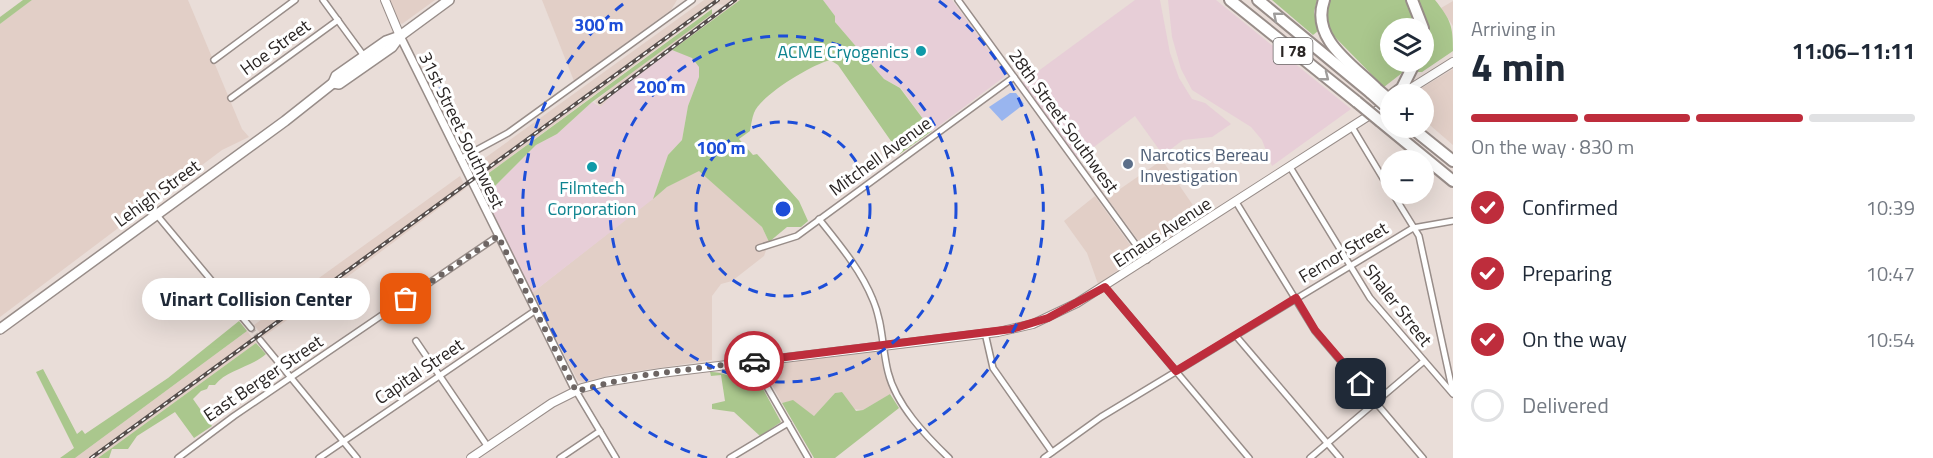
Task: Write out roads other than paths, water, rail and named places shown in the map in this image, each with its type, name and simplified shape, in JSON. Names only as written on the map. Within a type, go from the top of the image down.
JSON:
[{"type":"highway","name":"Lehigh Street","points":[[333,83],[339,84],[392,47],[400,36],[448,0]]},
{"type":"highway","name":"I 78","points":[[1230,0],[1453,181]]},
{"type":"highway","name":"I 78","points":[[1258,0],[1380,98]]},
{"type":"highway","points":[[1324,0],[1320,19],[1327,38],[1374,91],[1380,94]]},
{"type":"highway","points":[[1412,0],[1419,18]]},
{"type":"highway","name":"Lehigh Street","points":[[0,329],[333,83],[336,76],[386,41],[400,36]]},
{"type":"highway","points":[[1377,117],[1380,113]]},
{"type":"highway","points":[[1424,138],[1453,161]]},
{"type":"highway","points":[[1434,138],[1453,153]]},
{"type":"main road","points":[[385,0],[400,36]]},
{"type":"main road","points":[[1418,84],[1453,62]]},
{"type":"main road","name":"Emaus Avenue","points":[[471,458],[552,403],[576,391],[638,376],[1012,329],[1048,318],[1105,287],[1352,126],[1377,117]]},
{"type":"street","points":[[214,60],[295,0]]},
{"type":"street","points":[[323,0],[364,57]]},
{"type":"street","name":"28th Street Southwest","points":[[958,0],[1147,260]]},
{"type":"street","points":[[460,159],[508,133],[689,1]]},
{"type":"street","name":"Hoe Street","points":[[231,99],[338,20]]},
{"type":"street","name":"31st Street Southwest","points":[[400,36],[576,391],[616,458]]},
{"type":"street","name":"Mitchell Avenue","points":[[759,248],[797,236],[1014,77]]},
{"type":"street","points":[[1352,126],[1380,172]]},
{"type":"street","name":"Shaler Street","points":[[1290,167],[1370,298],[1453,394]]},
{"type":"street","points":[[1236,202],[1315,330],[1423,458]]},
{"type":"street","points":[[1399,204],[1419,236],[1453,394]]},
{"type":"street","points":[[156,214],[250,328]]},
{"type":"street","points":[[819,219],[867,287],[878,315],[890,380],[898,398],[949,458]]},
{"type":"street","name":"Fernor Street","points":[[1044,458],[1101,417],[1413,228],[1452,221]]},
{"type":"street","name":"East Berger Street","points":[[178,458],[193,444],[498,236]]},
{"type":"street","points":[[1105,287],[1249,458]]},
{"type":"street","name":"Capital Street","points":[[319,458],[536,310]]},
{"type":"street","points":[[985,333],[993,368],[1052,452]]},
{"type":"street","points":[[1236,336],[1341,458]]},
{"type":"street","points":[[260,340],[357,458]]},
{"type":"street","points":[[416,341],[488,447]]},
{"type":"street","points":[[752,361],[808,458]]},
{"type":"street","points":[[1310,458],[1425,362]]},
{"type":"street","points":[[730,458],[788,423]]},
{"type":"street","points":[[560,458],[600,431]]},
{"type":"water","points":[[443,86],[448,88],[450,93],[448,98],[443,100],[438,98],[436,93],[438,88]]},
{"type":"water","points":[[1010,93],[1016,93],[1024,104],[1002,121],[989,107]]},
{"type":"tunnel","points":[[251,328],[260,340]]},
{"type":"railway","points":[[91,458],[718,0]]},
{"type":"railway","points":[[600,102],[735,0]]},
{"type":"place","name":"ACME Cryogenics","points":[[921,51]]},
{"type":"place","name":"Narcotics Bereau Investigation","points":[[1128,164]]},
{"type":"place","name":"Filmtech Corporation","points":[[592,167]]},
{"type":"place","name":"Vinart Collision Center","points":[[406,299]]}]
